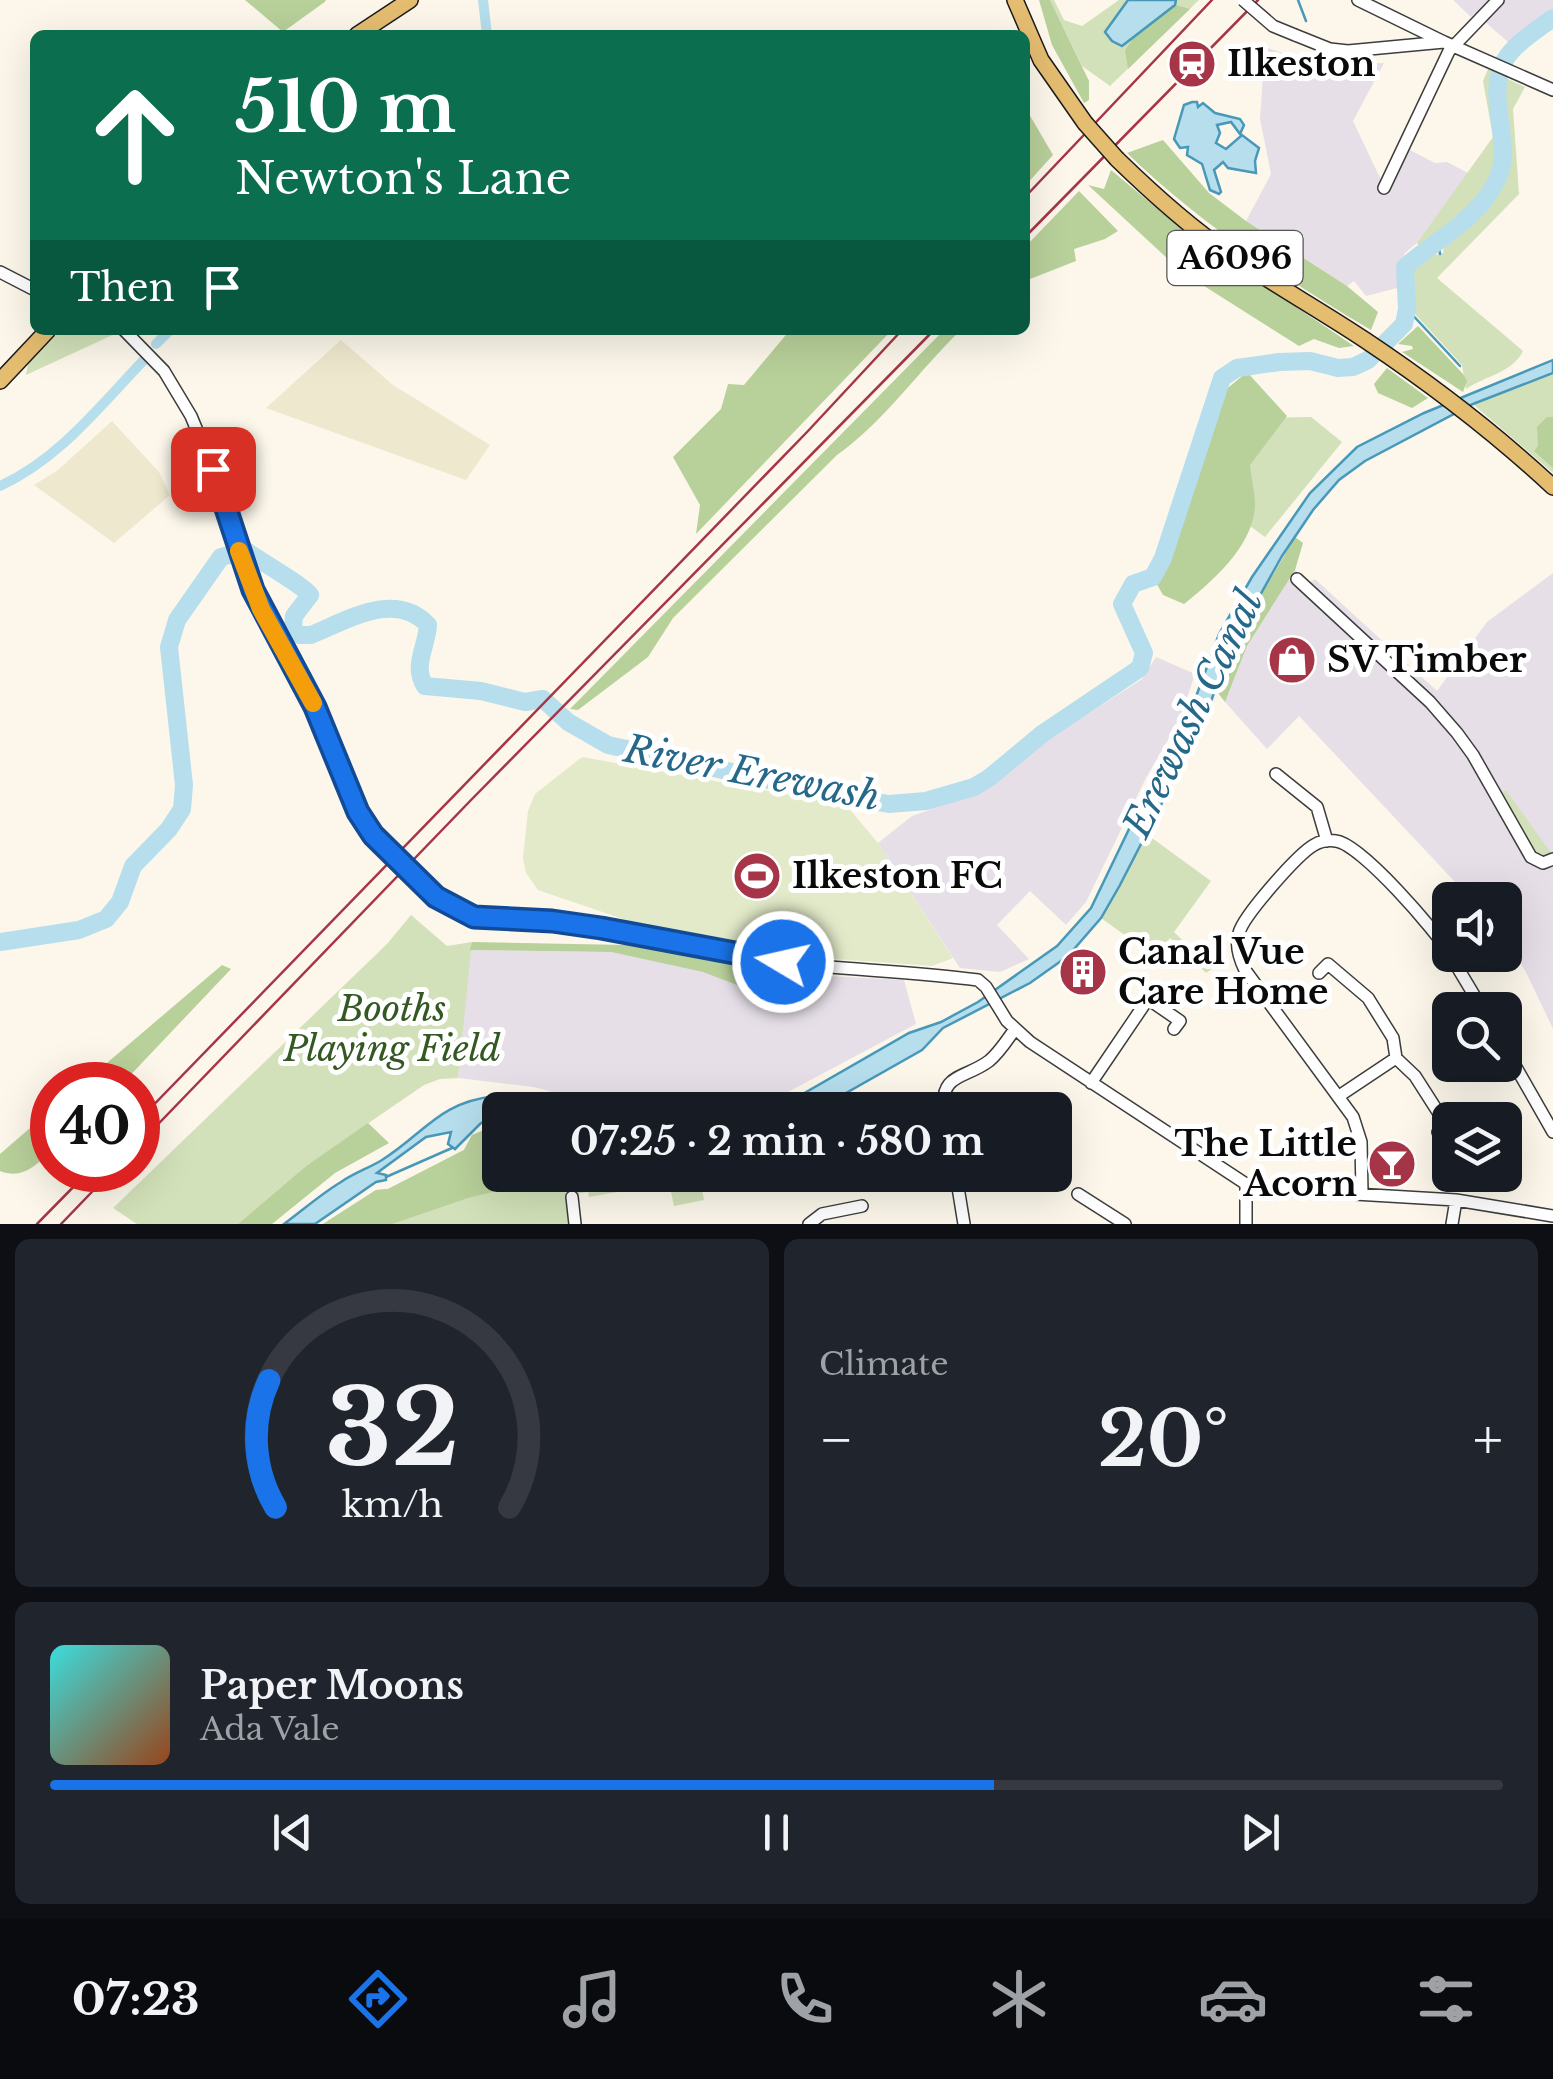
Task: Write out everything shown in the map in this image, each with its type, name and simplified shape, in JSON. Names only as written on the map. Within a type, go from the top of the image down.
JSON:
[{"type":"main road","points":[[365,30],[410,0]]},
{"type":"main road","name":"A6096","points":[[1014,0],[1026,30]]},
{"type":"main road","name":"A6096","points":[[1030,39],[1085,123],[1164,203],[1224,251],[1366,340],[1436,390],[1553,487]]},
{"type":"main road","points":[[0,381],[43,335]]},
{"type":"street","points":[[1242,0],[1273,26],[1330,49],[1449,44]]},
{"type":"street","points":[[1384,188],[1449,44],[1498,0]]},
{"type":"street","points":[[1365,1],[1553,90]]},
{"type":"street","points":[[0,272],[30,284]]},
{"type":"street","points":[[129,335],[164,370],[192,416],[261,609],[315,707],[358,812],[373,835],[436,897],[474,917],[552,921],[783,962],[982,982],[1015,1029],[1246,1184],[1269,1189],[1456,1200],[1553,1216]]},
{"type":"street","points":[[1297,579],[1430,702],[1474,756],[1531,857],[1543,863],[1553,859]]},
{"type":"street","points":[[1276,774],[1317,808],[1326,840]]},
{"type":"street","points":[[1362,1193],[1360,1134],[1339,1096],[1244,970],[1237,947],[1244,922],[1304,854],[1326,840],[1346,843],[1362,855],[1432,929]]},
{"type":"street","points":[[1320,973],[1328,964],[1368,998],[1393,1038],[1396,1058],[1415,1076],[1432,1103]]},
{"type":"street","points":[[1091,1082],[1150,996],[1180,1021],[1174,1030]]},
{"type":"street","points":[[944,1092],[947,1085],[994,1057],[1015,1029]]},
{"type":"street","points":[[1339,1096],[1396,1058]]},
{"type":"street","points":[[1522,1078],[1553,1132]]},
{"type":"street","points":[[1246,1184],[1246,1224]]},
{"type":"street","points":[[959,1192],[964,1224]]},
{"type":"street","points":[[572,1197],[575,1224]]},
{"type":"street","points":[[1452,1224],[1456,1200]]},
{"type":"street","points":[[1084,1202],[1124,1224]]},
{"type":"street","points":[[810,1224],[822,1214],[862,1206]]},
{"type":"shaded area","points":[[1453,0],[1553,0],[1553,9],[1509,43],[1475,13],[1471,17]]},
{"type":"shaded area","points":[[1265,47],[1331,64],[1384,63],[1353,121],[1382,182],[1404,147],[1435,163],[1447,162],[1468,173],[1418,242],[1405,253],[1400,266],[1401,287],[1366,296],[1354,281],[1347,286],[1246,221],[1271,174],[1260,119]]},
{"type":"shaded area","points":[[341,340],[393,385],[490,445],[466,480],[266,408]]},
{"type":"shaded area","points":[[112,421],[159,472],[170,495],[114,543],[34,485],[58,470]]},
{"type":"shaded area","points":[[1295,570],[1309,583],[1315,579],[1437,691],[1487,622],[1553,573],[1553,1029],[1522,966],[1522,882],[1455,882],[1299,716],[1267,749],[1225,702],[1247,646]]},
{"type":"shaded area","points":[[1156,657],[1195,674],[1180,719],[1146,778],[1086,902],[1066,925],[1030,891],[997,925],[1029,959],[1000,972],[960,968],[878,843],[912,816],[995,784],[1029,752],[1142,679]]},
{"type":"shaded area","points":[[470,950],[611,952],[746,981],[757,975],[904,980],[916,1024],[788,1092],[553,1092],[458,1078]]},
{"type":"green space","points":[[245,0],[326,1],[286,30],[281,30]]},
{"type":"green space","points":[[1039,0],[1050,0],[1089,81],[1089,100],[1084,103],[1052,45]]},
{"type":"green space","points":[[1050,0],[1054,0],[1064,20],[1082,26],[1119,0],[1199,0],[1110,86],[1082,66]]},
{"type":"green space","points":[[1175,5],[1190,9],[1128,69],[1125,50],[1134,37]]},
{"type":"green space","points":[[1488,69],[1494,71],[1492,94],[1498,133],[1494,170],[1476,201],[1421,251],[1417,243],[1493,137],[1483,81]]},
{"type":"green space","points":[[1501,76],[1525,87],[1513,109],[1519,194],[1437,278],[1523,351],[1505,369],[1466,389],[1462,365],[1415,314],[1411,269],[1435,249],[1436,255],[1443,253],[1444,246],[1480,209],[1497,181],[1505,149],[1499,96]]},
{"type":"green space","points":[[1030,116],[1053,155],[1030,180]]},
{"type":"green space","points":[[1163,140],[1209,193],[1347,286],[1378,312],[1371,330],[1244,249],[1127,153]]},
{"type":"green space","points":[[1111,170],[1189,235],[1354,346],[1339,348],[1314,339],[1299,346],[1182,272],[1088,185],[1104,189]]},
{"type":"green space","points":[[1079,191],[1118,231],[1074,249],[1076,261],[1030,279],[1030,242]]},
{"type":"green space","points":[[1418,326],[1463,374],[1467,381],[1463,392],[1402,352],[1413,349],[1398,344]]},
{"type":"green space","points":[[56,335],[113,335],[26,375],[28,364]]},
{"type":"green space","points":[[786,335],[887,335],[696,534],[700,505],[673,457],[721,409],[728,384],[744,385]]},
{"type":"green space","points":[[939,335],[956,335],[871,427],[837,455],[673,618],[648,657],[578,710],[570,709]]},
{"type":"green space","points":[[1387,368],[1428,398],[1412,408],[1378,393],[1374,384]]},
{"type":"green space","points":[[1247,372],[1287,416],[1250,465],[1255,505],[1248,534],[1230,561],[1184,604],[1163,595],[1154,579],[1223,392]]},
{"type":"green space","points":[[1553,373],[1553,473],[1473,404]]},
{"type":"green space","points":[[1311,417],[1342,442],[1265,537],[1239,518],[1259,418]]},
{"type":"green space","points":[[1547,417],[1553,417],[1553,468],[1534,451],[1538,446],[1537,427]]},
{"type":"green space","points":[[1295,537],[1303,543],[1295,570],[1247,646],[1225,702],[1215,689],[1229,651]]},
{"type":"green space","points":[[582,757],[846,805],[878,843],[953,958],[932,966],[835,959],[701,938],[655,930],[538,890],[526,873],[523,858],[528,811],[535,794]]},
{"type":"green space","points":[[1506,790],[1553,854],[1539,856],[1530,846],[1501,793]]},
{"type":"green space","points":[[1145,833],[1211,881],[1174,932],[1212,969],[1206,973],[1170,938],[1155,957],[1101,918]]},
{"type":"green space","name":"Booths Playing Field","points":[[411,915],[447,946],[472,942],[458,1078],[424,1085],[306,1166],[238,1224],[137,1224],[113,1208],[130,1192],[160,1192],[160,1163],[387,944]]},
{"type":"green space","points":[[472,942],[627,945],[762,967],[765,973],[760,986],[753,991],[703,972],[611,952],[470,950]]},
{"type":"green space","points":[[222,965],[231,969],[143,1062],[108,1062]]},
{"type":"green space","points":[[368,1123],[389,1143],[335,1173],[272,1224],[238,1224],[306,1166]]},
{"type":"green space","points":[[30,1128],[30,1168],[15,1174],[0,1171],[0,1154]]},
{"type":"green space","points":[[482,1131],[482,1192],[588,1192],[566,1195],[568,1224],[323,1224],[376,1190],[388,1189],[464,1150],[472,1135]]},
{"type":"green space","points":[[482,1131],[482,1192],[493,1192],[392,1224],[323,1224],[376,1190],[388,1189],[464,1150],[472,1135]]},
{"type":"green space","points":[[588,1192],[618,1192],[589,1197]]},
{"type":"green space","points":[[671,1192],[703,1192],[704,1200],[674,1206]]},
{"type":"water","points":[[1128,0],[1176,0],[1175,5],[1122,46],[1105,32]]},
{"type":"water","points":[[1192,102],[1240,119],[1244,125],[1240,134],[1231,122],[1217,125],[1220,133],[1216,143],[1226,149],[1242,135],[1259,148],[1256,173],[1228,168],[1223,162],[1214,170],[1219,194],[1210,190],[1202,164],[1187,155],[1188,147],[1180,148],[1174,139],[1184,105]]},
{"type":"water","name":"Erewash Canal","points":[[1553,360],[1553,373],[1473,404],[1365,461],[1339,480],[1313,510],[1282,556],[1229,651],[1204,721],[1120,885],[1101,918],[1068,956],[1030,983],[943,1028],[922,1050],[848,1092],[806,1092],[909,1033],[941,1022],[978,1002],[1057,946],[1091,908],[1155,775],[1190,713],[1219,634],[1252,577],[1310,493],[1357,447],[1424,413]]},
{"type":"water","points":[[482,1098],[482,1123],[455,1149],[448,1144],[451,1132],[426,1137],[377,1173],[386,1175],[386,1180],[376,1182],[315,1224],[284,1224],[334,1187],[382,1160],[446,1112]]},
{"type":"waterway","points":[[483,0],[486,30]]},
{"type":"waterway","points":[[1298,0],[1306,21]]},
{"type":"waterway","name":"River Erewash","points":[[0,942],[79,930],[106,919],[120,902],[133,866],[169,829],[182,809],[184,785],[169,647],[177,620],[221,557],[246,551],[310,595],[294,616],[293,628],[299,635],[311,635],[371,611],[401,610],[415,615],[428,625],[420,663],[425,686],[481,691],[525,702],[543,699],[568,722],[608,745],[842,796],[889,804],[926,801],[974,787],[1042,734],[1140,668],[1144,653],[1122,604],[1133,584],[1153,577],[1163,558],[1222,378],[1237,368],[1279,362],[1310,361],[1338,368],[1353,367],[1368,360],[1404,324],[1405,267],[1473,213],[1485,200],[1501,169],[1498,85],[1505,60],[1523,40],[1553,18]]},
{"type":"waterway","points":[[1438,242],[1440,254]]},
{"type":"waterway","points":[[1407,309],[1460,366]]},
{"type":"waterway","points":[[156,344],[165,335]]},
{"type":"waterway","points":[[0,486],[60,447],[143,361]]},
{"type":"waterway","points":[[386,1177],[452,1148]]},
{"type":"railway","points":[[1030,192],[1212,0]]},
{"type":"railway","points":[[1030,232],[1258,0]]},
{"type":"railway","points":[[160,1098],[897,335]]},
{"type":"railway","points":[[160,1122],[929,335]]},
{"type":"railway","points":[[37,1224],[68,1192]]},
{"type":"railway","points":[[61,1224],[92,1192]]},
{"type":"slow traffic","points":[[239,551],[261,609],[313,703]]},
{"type":"place","name":"Ilkeston","points":[[1192,64]]},
{"type":"place","name":"SV Timber","points":[[1292,660]]},
{"type":"place","name":"Ilkeston FC","points":[[757,876]]},
{"type":"place","name":"Canal Vue Care Home","points":[[1083,972]]},
{"type":"place","name":"The Little Acorn","points":[[1392,1164]]},
{"type":"route","points":[[213,469],[261,609],[315,707],[358,812],[373,835],[444,904],[474,917],[601,928],[783,962]]}]
